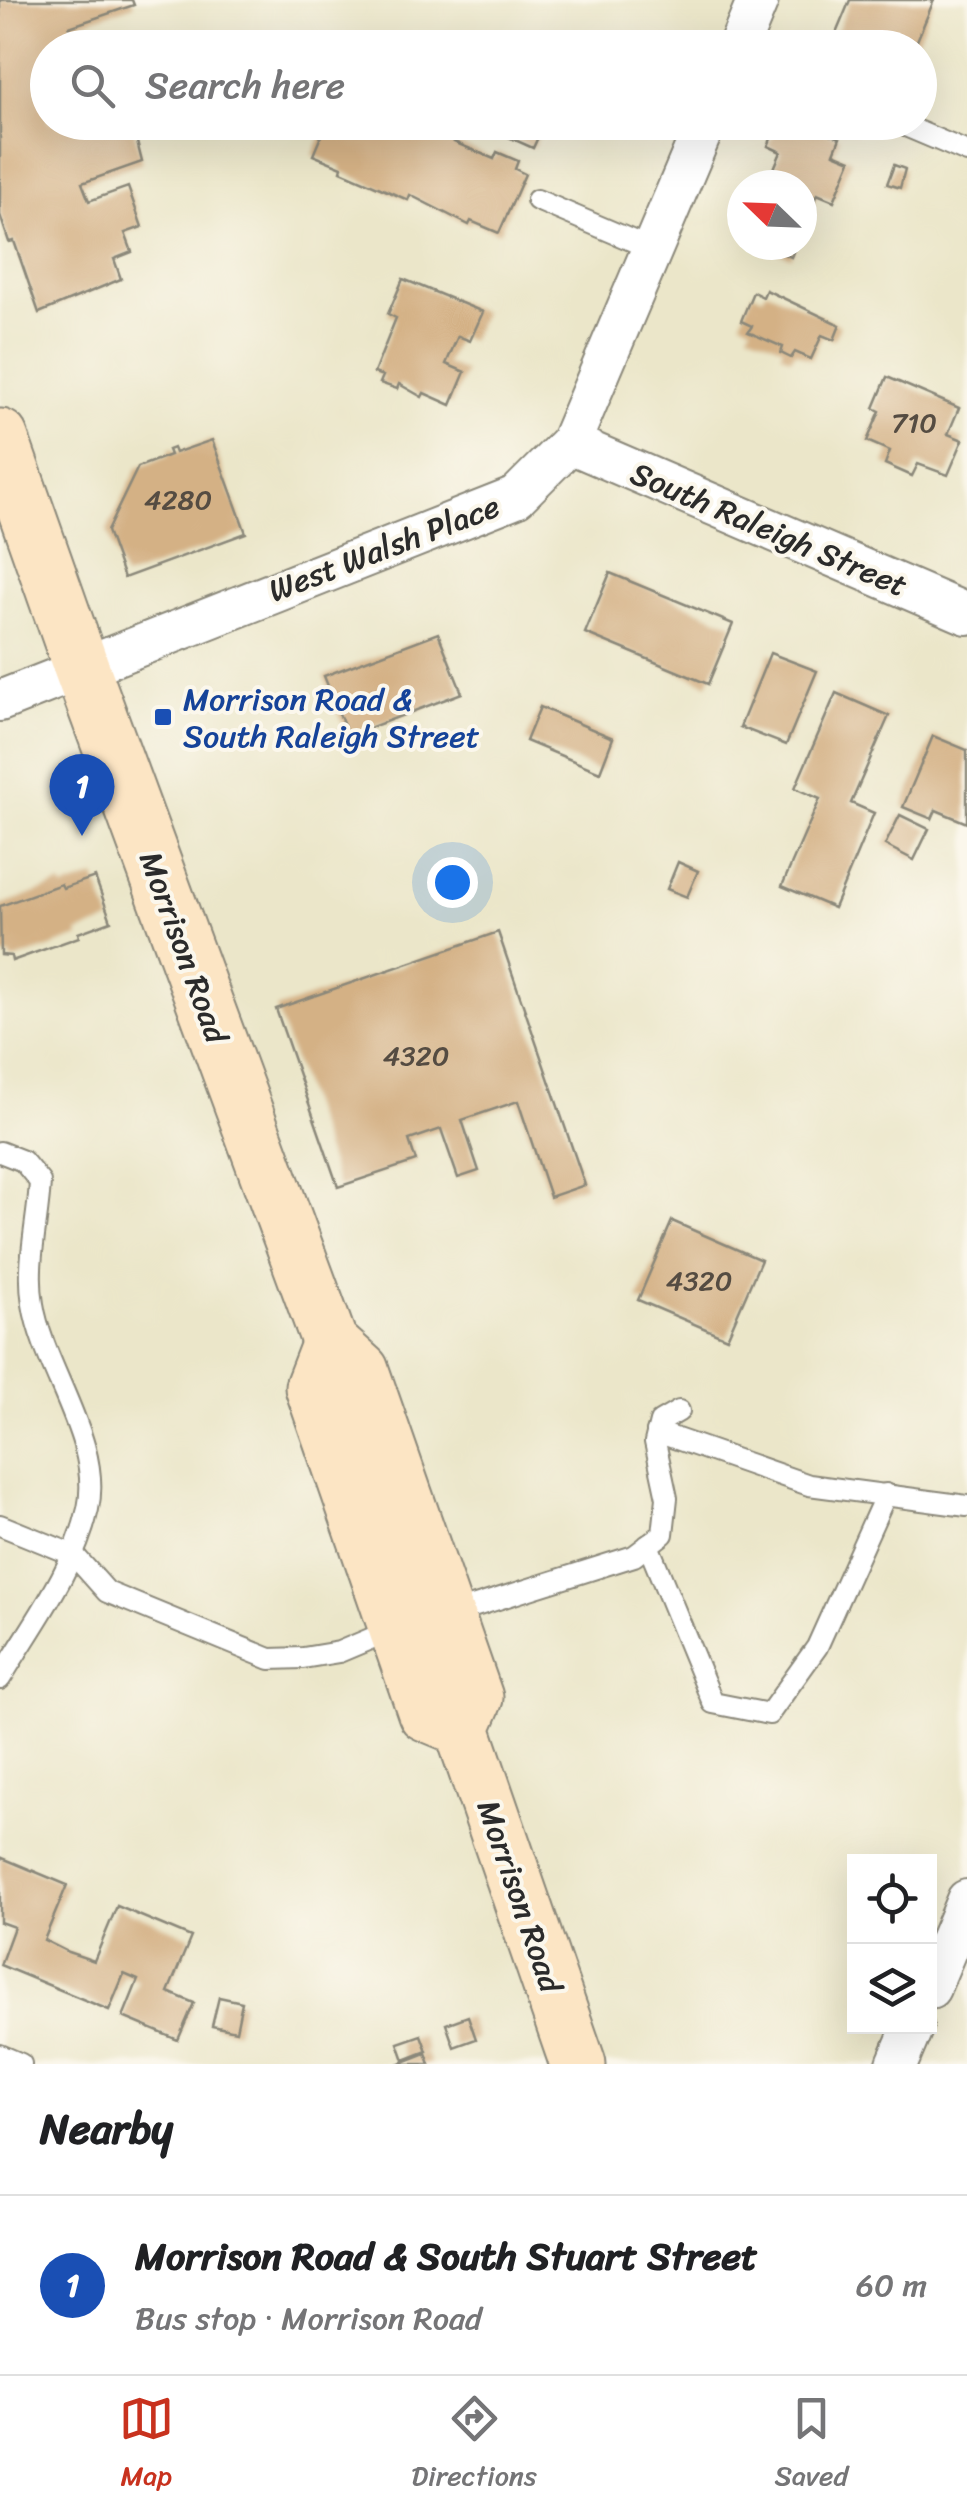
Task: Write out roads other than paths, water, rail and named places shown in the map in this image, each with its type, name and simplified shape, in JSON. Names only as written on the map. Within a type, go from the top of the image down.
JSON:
[{"type":"main road","name":"Morrison Road","points":[[0,436],[80,668],[330,1343],[313,1388],[421,1622],[426,1713],[462,1728],[578,2064]]},
{"type":"street","points":[[746,30],[758,0]]},
{"type":"street","name":"West Walsh Place","points":[[0,701],[516,497],[570,443],[698,140]]},
{"type":"street","name":"South Raleigh Street","points":[[570,443],[967,614]]},
{"type":"street","points":[[937,1971],[967,1900]]},
{"type":"street","points":[[898,2064],[910,2034]]},
{"type":"lane","points":[[937,139],[967,152]]},
{"type":"lane","points":[[538,200],[652,249]]},
{"type":"lane","points":[[0,1152],[23,1160],[40,1182],[30,1255],[33,1306],[87,1457],[89,1506],[74,1555],[0,1679]]},
{"type":"lane","points":[[0,1525],[74,1555],[107,1592],[215,1639],[270,1659],[339,1652],[421,1622],[634,1556],[662,1534],[666,1498],[655,1442],[660,1422],[678,1411]]},
{"type":"lane","points":[[658,1432],[809,1484],[967,1506]]},
{"type":"lane","points":[[648,1545],[713,1703],[769,1714],[817,1647],[886,1494]]},
{"type":"lane","points":[[0,2055],[21,2064]]},
{"type":"place","name":"Morrison Road & South Raleigh Street","points":[[163,717]]},
{"type":"place","name":"Morrison Road & South Stuart Street","points":[[82,836]]}]
